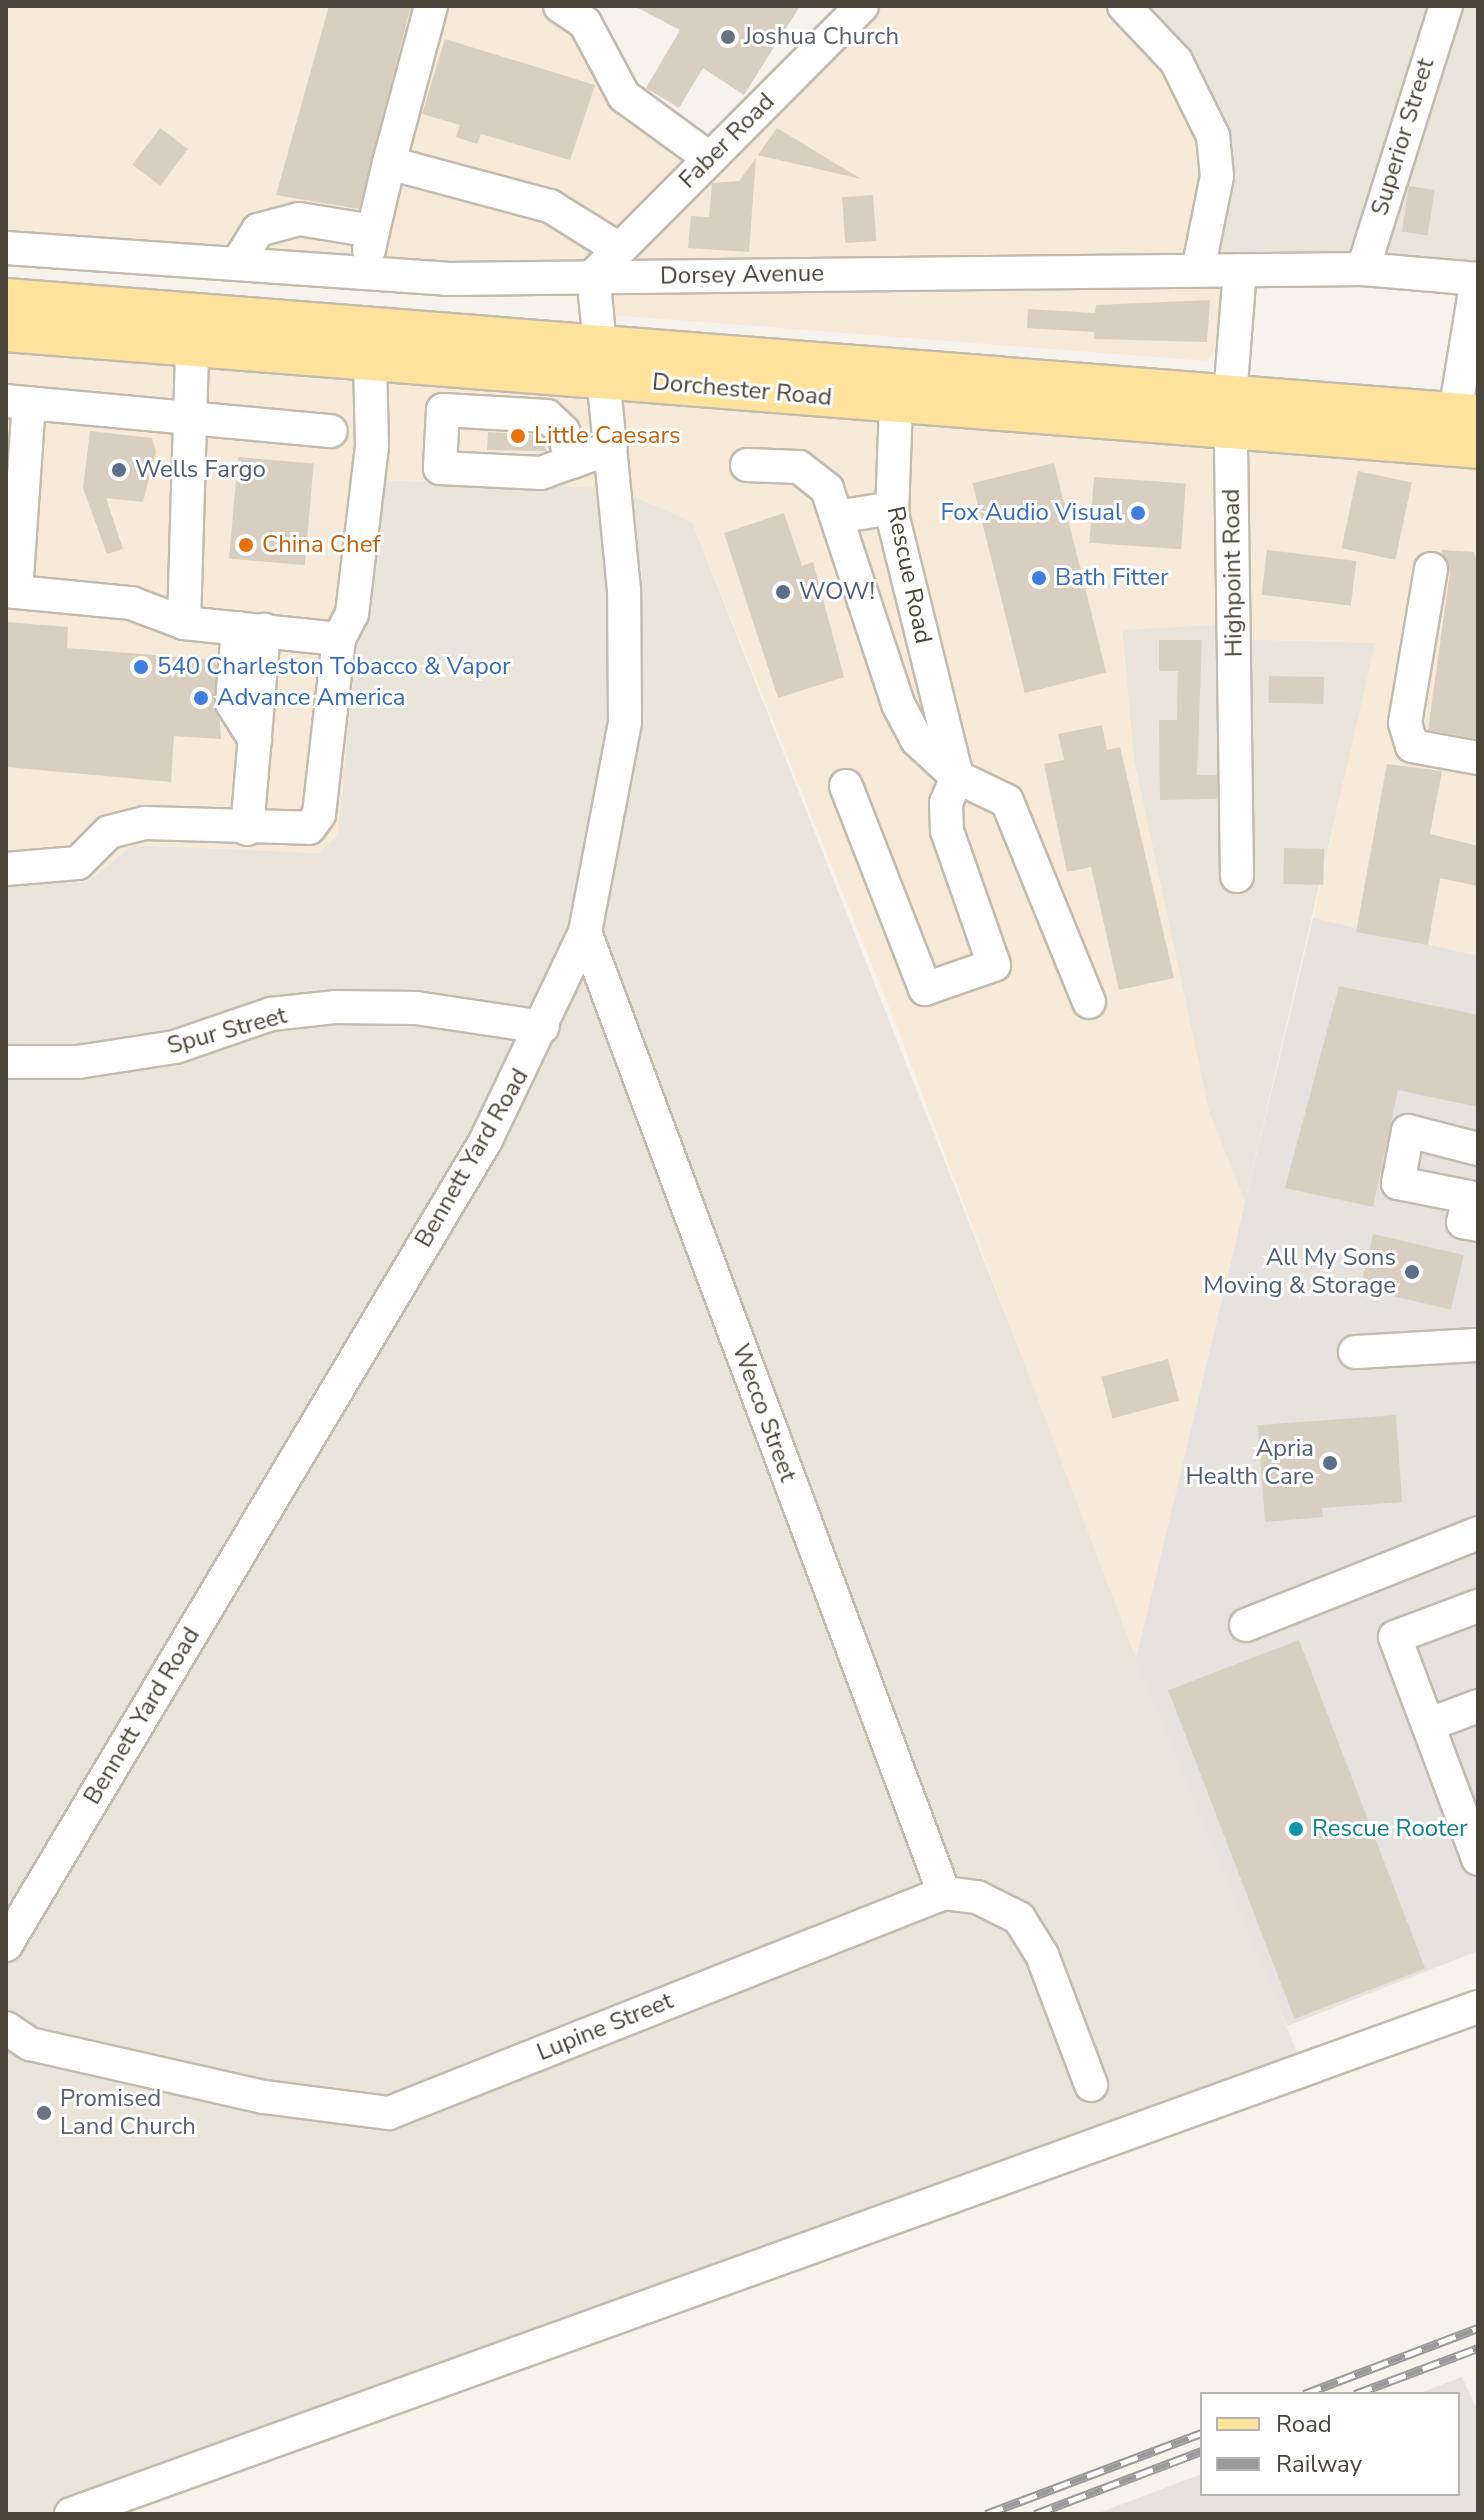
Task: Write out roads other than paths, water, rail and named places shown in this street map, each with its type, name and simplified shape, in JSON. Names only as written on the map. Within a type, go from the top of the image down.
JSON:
[{"type":"main road","name":"Dorchester Road","points":[[6,299],[370,360],[605,364]]},
{"type":"main road","name":"Dorchester Road","points":[[6,331],[193,331],[1230,412],[1478,448]]},
{"type":"main road","name":"Dorchester Road","points":[[1230,412],[1466,414]]},
{"type":"street","points":[[365,273],[389,163],[431,6]]},
{"type":"street","points":[[560,6],[585,23],[624,96],[709,158]]},
{"type":"street","name":"Faber Road","points":[[593,276],[862,6]]},
{"type":"street","points":[[1124,6],[1176,61],[1213,136],[1217,176],[1198,270]]},
{"type":"street","name":"Superior Street","points":[[1363,269],[1446,6]]},
{"type":"street","points":[[389,163],[550,206],[619,249]]},
{"type":"street","points":[[237,264],[248,239],[277,223],[299,219],[373,231]]},
{"type":"street","name":"Dorsey Avenue","points":[[6,248],[521,281],[593,276],[1363,269],[1478,279]]},
{"type":"street","name":"Highpoint Road","points":[[1237,876],[1230,412],[1240,270]]},
{"type":"street","name":"Bennett Yard Road","points":[[6,1945],[486,1140],[543,1027],[585,932],[625,722],[624,590],[605,364],[593,276]]},
{"type":"street","points":[[1466,414],[1478,279]]},
{"type":"street","points":[[184,623],[193,331]]},
{"type":"street","points":[[6,869],[78,863],[109,832],[145,823],[298,832],[319,814],[339,639],[352,614],[372,447],[370,360]]},
{"type":"street","name":"Rescue Road","points":[[897,386],[892,508],[957,777]]},
{"type":"street","points":[[331,431],[18,402],[11,591],[131,603],[184,623],[339,639]]},
{"type":"street","points":[[572,462],[563,431],[547,416],[443,410],[440,468],[541,473],[572,462],[611,448]]},
{"type":"street","points":[[747,465],[815,473],[837,517],[881,652],[917,740],[957,777],[1007,801],[1089,1002]]},
{"type":"street","points":[[837,517],[892,508]]},
{"type":"street","points":[[1431,569],[1405,723],[1412,746],[1478,758]]},
{"type":"street","points":[[247,829],[255,740],[251,629]]},
{"type":"street","points":[[881,652],[923,638]]},
{"type":"street","points":[[846,786],[925,989],[994,965],[947,831],[946,803],[957,777]]},
{"type":"street","name":"Wecco Street","points":[[585,932],[944,1893]]},
{"type":"street","name":"Spur Street","points":[[6,1062],[78,1062],[175,1047],[271,1014],[335,1007],[416,1008],[543,1027]]},
{"type":"street","points":[[1478,1149],[1408,1131],[1398,1183],[1469,1197],[1463,1222],[1478,1225]]},
{"type":"street","points":[[1355,1352],[1478,1345]]},
{"type":"street","points":[[1246,1625],[1478,1533]]},
{"type":"street","points":[[1478,1606],[1395,1637],[1478,1859]]},
{"type":"street","points":[[1428,1725],[1478,1706]]},
{"type":"street","points":[[944,1893],[977,1897],[1019,1918],[1042,1955],[1091,2085]]},
{"type":"street","name":"Lupine Street","points":[[6,2028],[30,2044],[249,2094],[354,2114],[389,2113],[944,1893]]},
{"type":"street","points":[[71,2514],[1478,2007]]},
{"type":"railway","points":[[1309,2392],[1478,2328]]},
{"type":"railway","points":[[1360,2392],[1478,2348]]},
{"type":"railway","points":[[986,2514],[1200,2434]]},
{"type":"railway","points":[[1035,2514],[1200,2452]]},
{"type":"place","name":"Joshua Church","points":[[728,37]]},
{"type":"place","name":"Little Caesars","points":[[518,436]]},
{"type":"place","name":"Wells Fargo","points":[[119,470]]},
{"type":"place","name":"Fox Audio Visual","points":[[1138,513]]},
{"type":"place","name":"China Chef","points":[[246,545]]},
{"type":"place","name":"Bath Fitter","points":[[1039,578]]},
{"type":"place","name":"WOW!","points":[[783,592]]},
{"type":"place","name":"540 Charleston Tobacco & Vapor","points":[[141,667]]},
{"type":"place","name":"Advance America","points":[[201,698]]},
{"type":"place","name":"All My Sons Moving & Storage","points":[[1412,1272]]},
{"type":"place","name":"Apria Health Care","points":[[1330,1463]]},
{"type":"place","name":"Rescue Rooter","points":[[1296,1829]]},
{"type":"place","name":"Promised Land Church","points":[[44,2113]]}]
